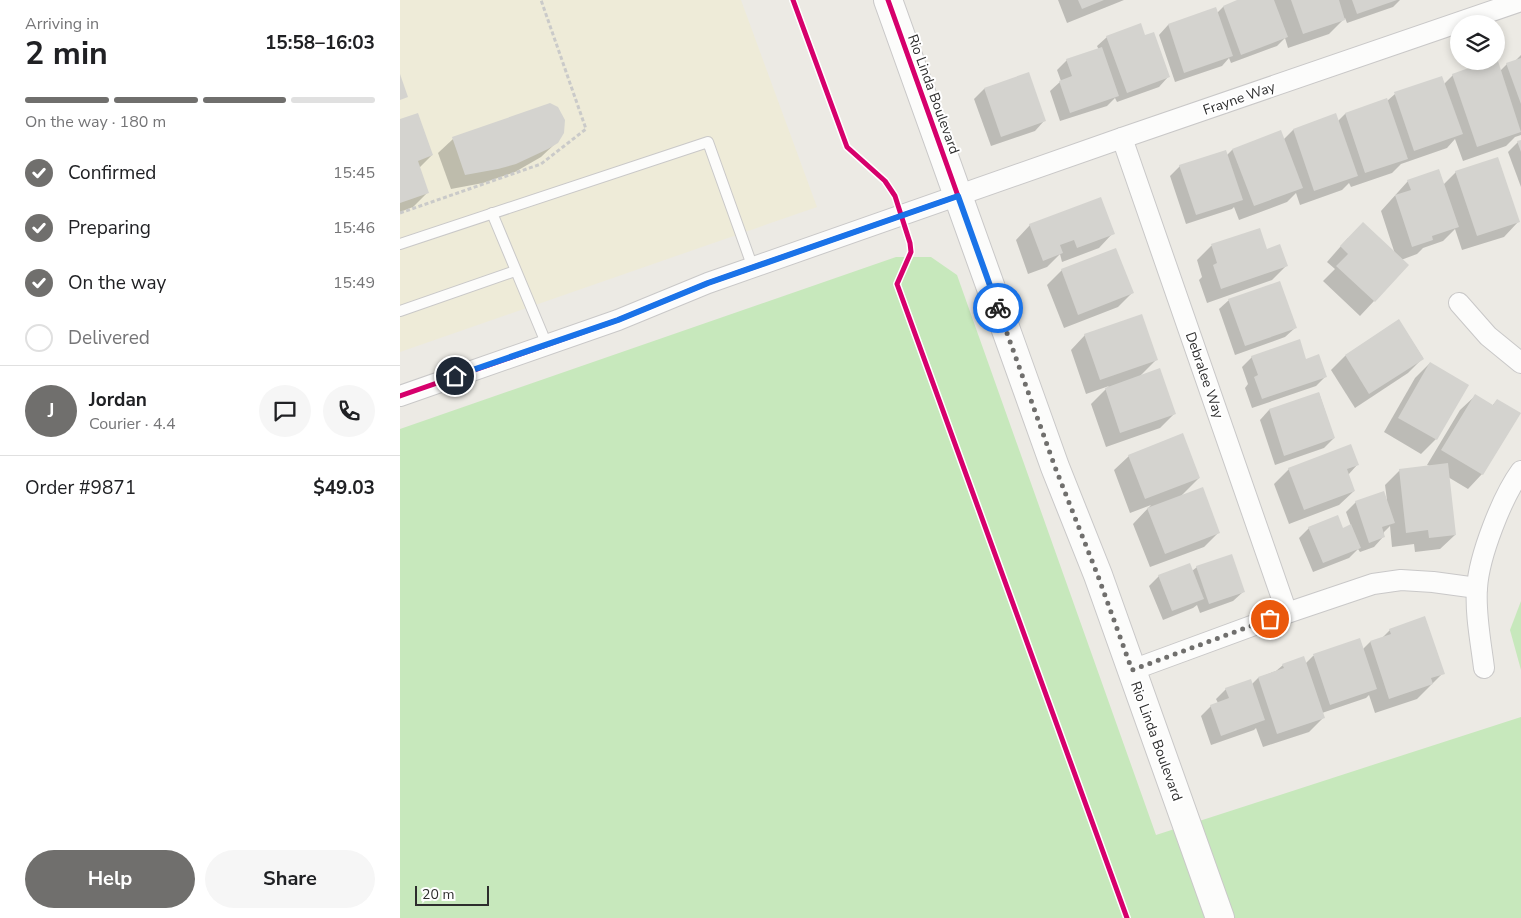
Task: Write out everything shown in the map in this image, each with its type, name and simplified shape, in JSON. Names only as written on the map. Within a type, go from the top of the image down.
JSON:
[{"type":"main road","name":"Rio Linda Boulevard","points":[[888,0],[1055,467],[1098,576],[1220,918]]},
{"type":"street","name":"Frayne Way","points":[[400,396],[618,320],[708,283],[1122,138],[1521,2]]},
{"type":"street","name":"Debralee Way","points":[[1122,138],[1287,613]]},
{"type":"street","points":[[1458,303],[1488,336],[1521,363]]},
{"type":"street","points":[[1484,668],[1478,625],[1477,588],[1482,561],[1498,515],[1521,471]]},
{"type":"street","points":[[1132,670],[1287,613],[1373,584],[1401,580],[1477,588]]},
{"type":"lane","points":[[400,244],[708,142],[753,268]]},
{"type":"lane","points":[[492,213],[547,345]]},
{"type":"lane","points":[[400,311],[515,270]]},
{"type":"path","points":[[400,213],[541,164],[586,129],[541,0]]},
{"type":"shaded area","points":[[400,0],[741,0],[817,207],[400,352]]},
{"type":"green space","points":[[896,257],[931,257],[957,275],[1156,835],[1521,717],[1521,918],[400,918],[400,429]]},
{"type":"green space","points":[[1521,601],[1521,670],[1510,630]]},
{"type":"building","points":[[1078,0],[1104,0],[1082,9]]},
{"type":"building","points":[[1237,0],[1274,0],[1288,37],[1241,55],[1223,6]]},
{"type":"building","points":[[1291,0],[1339,0],[1345,20],[1303,34]]},
{"type":"building","points":[[1352,0],[1397,0],[1357,14]]},
{"type":"building","points":[[1216,7],[1233,56],[1184,73],[1168,24]]},
{"type":"building","points":[[1141,23],[1145,35],[1154,32],[1170,77],[1127,93],[1106,36]]},
{"type":"building","points":[[1102,47],[1119,96],[1070,113],[1059,81],[1072,76],[1066,59]]},
{"type":"building","points":[[1521,58],[1521,104],[1506,63]]},
{"type":"building","points":[[1463,70],[1501,70],[1521,132],[1477,147],[1452,74]]},
{"type":"building","points":[[1029,72],[1046,121],[1001,137],[984,88]]},
{"type":"building","points":[[400,74],[408,97],[400,100]]},
{"type":"building","points":[[1442,76],[1463,134],[1414,151],[1394,92]]},
{"type":"building","points":[[1387,98],[1408,159],[1365,173],[1345,113]]},
{"type":"building","points":[[550,103],[558,107],[565,120],[564,133],[558,143],[516,164],[465,175],[452,137]]},
{"type":"building","points":[[418,113],[433,155],[418,161],[429,193],[400,203],[400,119]]},
{"type":"building","points":[[1336,113],[1358,176],[1314,191],[1293,129]]},
{"type":"building","points":[[1281,130],[1303,188],[1254,206],[1232,149]]},
{"type":"building","points":[[1521,140],[1521,152],[1517,141]]},
{"type":"building","points":[[1226,150],[1243,200],[1196,215],[1179,165]]},
{"type":"building","points":[[1498,157],[1520,222],[1477,236],[1455,171]]},
{"type":"building","points":[[1439,169],[1459,227],[1432,236],[1433,240],[1412,247],[1395,195],[1411,190],[1407,180]]},
{"type":"building","points":[[1101,197],[1115,234],[1077,248],[1074,240],[1060,245],[1063,253],[1043,261],[1029,224]]},
{"type":"building","points":[[1363,222],[1409,265],[1375,302],[1336,266],[1348,254],[1340,246]]},
{"type":"building","points":[[1260,228],[1267,249],[1280,244],[1288,266],[1221,289],[1213,265],[1217,263],[1211,244]]},
{"type":"building","points":[[1116,248],[1134,293],[1078,315],[1061,269]]},
{"type":"building","points":[[1280,281],[1297,328],[1245,346],[1228,299]]},
{"type":"building","points":[[1142,314],[1158,360],[1100,380],[1084,334]]},
{"type":"building","points":[[1399,319],[1424,359],[1369,394],[1345,355]]},
{"type":"building","points":[[1300,339],[1306,359],[1319,354],[1327,377],[1262,399],[1254,377],[1258,375],[1251,356]]},
{"type":"building","points":[[1430,362],[1469,385],[1437,440],[1398,418]]},
{"type":"building","points":[[1160,368],[1176,414],[1120,433],[1105,388]]},
{"type":"building","points":[[1319,392],[1335,438],[1284,456],[1269,409]]},
{"type":"building","points":[[1475,394],[1493,405],[1497,399],[1521,413],[1483,475],[1441,450]]},
{"type":"building","points":[[1183,433],[1200,478],[1145,499],[1128,455]]},
{"type":"building","points":[[1351,444],[1359,465],[1347,469],[1355,491],[1304,510],[1288,468]]},
{"type":"building","points":[[1448,463],[1456,535],[1429,538],[1428,530],[1406,533],[1399,469]]},
{"type":"building","points":[[1203,487],[1220,533],[1165,554],[1147,508]]},
{"type":"building","points":[[1384,491],[1395,523],[1382,527],[1385,537],[1369,543],[1355,501]]},
{"type":"building","points":[[1338,515],[1343,528],[1351,524],[1361,548],[1323,563],[1308,527]]},
{"type":"building","points":[[1232,554],[1245,592],[1209,604],[1196,566]]},
{"type":"building","points":[[1190,563],[1204,599],[1172,611],[1158,575]]},
{"type":"building","points":[[1425,616],[1445,674],[1431,678],[1433,684],[1389,699],[1370,641],[1391,634],[1389,629]]},
{"type":"building","points":[[1360,638],[1377,689],[1330,705],[1313,654]]},
{"type":"building","points":[[1304,656],[1325,718],[1277,734],[1258,677],[1284,668],[1282,664]]},
{"type":"building","points":[[1251,679],[1265,720],[1221,736],[1210,705],[1229,698],[1225,688]]},
{"type":"cycle path","points":[[793,0],[847,147],[885,181],[895,196],[910,243],[911,252],[897,284],[1127,918]]},
{"type":"cycle path","points":[[400,396],[618,320],[708,283],[958,196],[888,0]]},
{"type":"way so far","points":[[998,308],[1055,467],[1098,576],[1132,670],[1270,619]]},
{"type":"route","points":[[455,376],[618,320],[708,283],[958,196],[998,308]]}]
